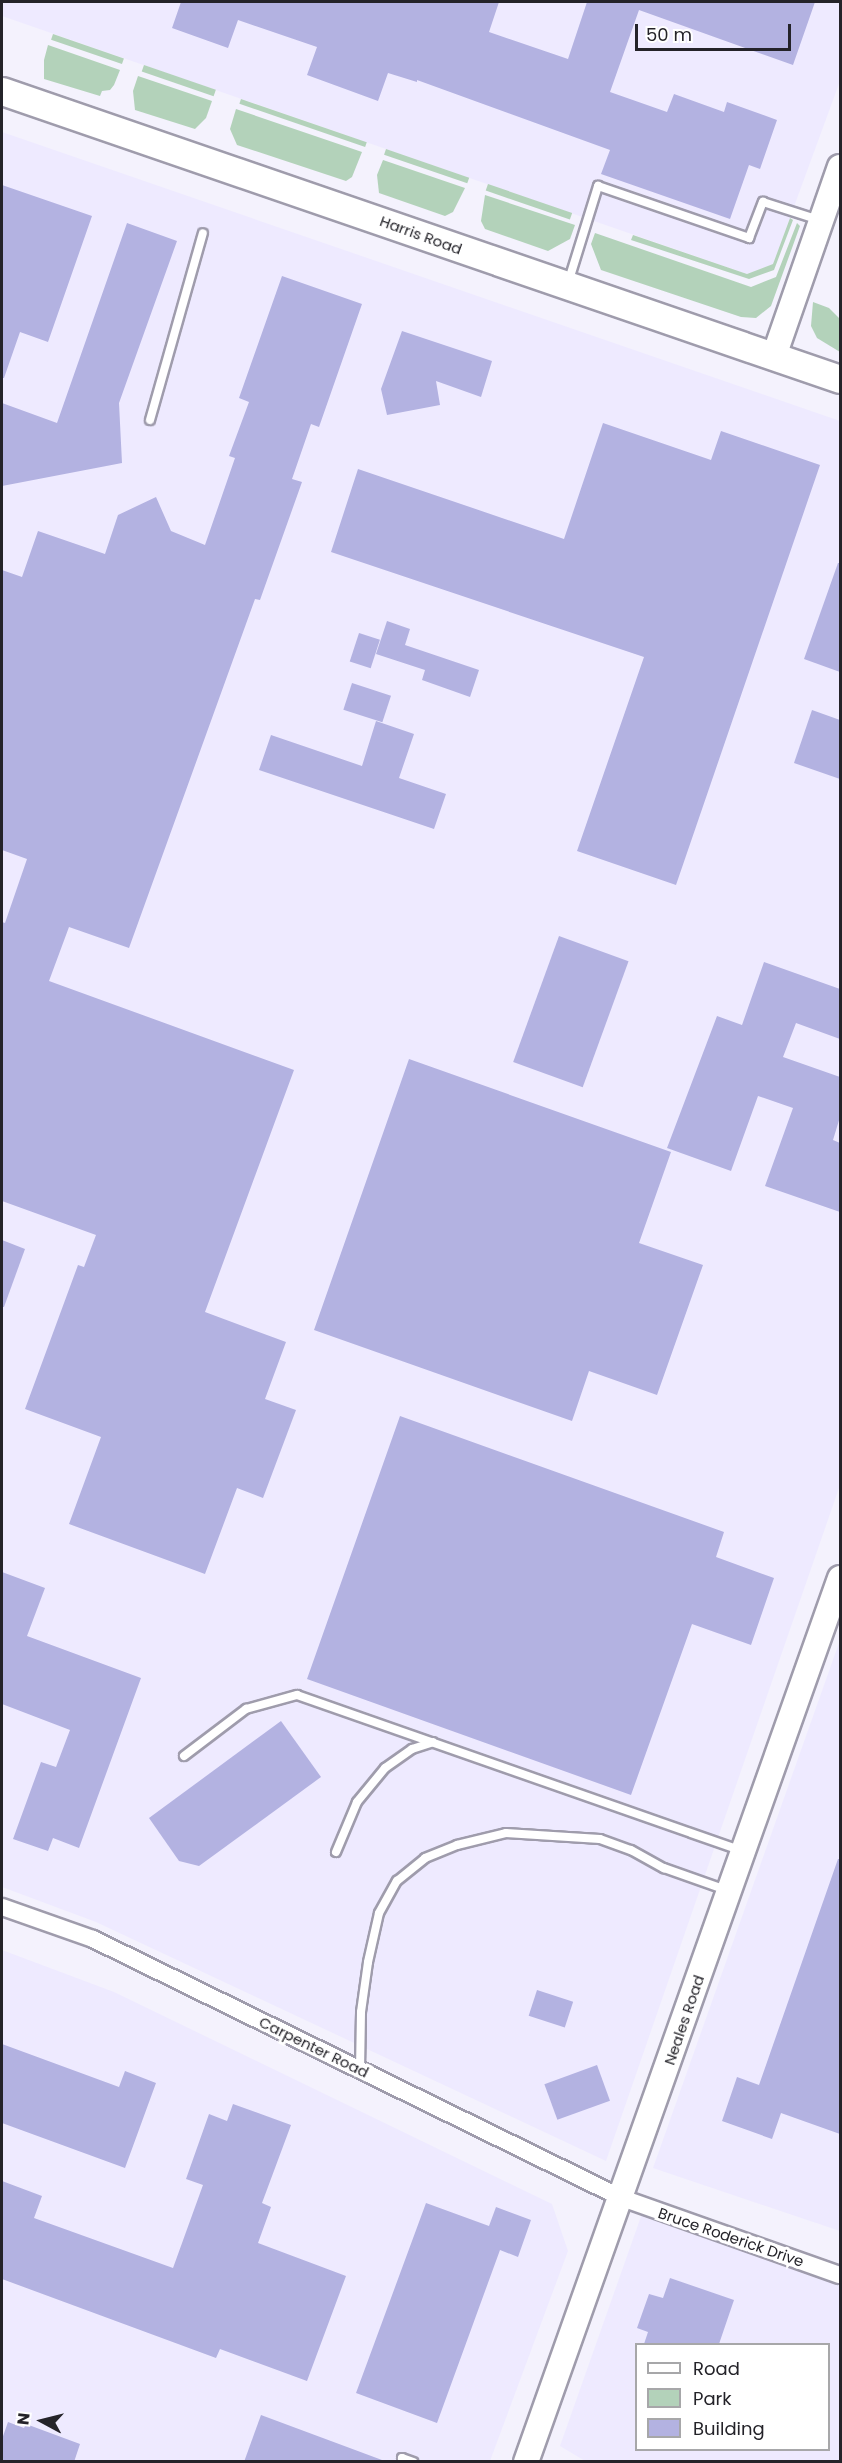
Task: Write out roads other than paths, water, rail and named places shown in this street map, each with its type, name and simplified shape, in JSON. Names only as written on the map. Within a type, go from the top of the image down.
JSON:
[{"type":"main road","name":"Harris Road","points":[[2,91],[840,379]]},
{"type":"street","points":[[774,357],[840,167]]},
{"type":"street","name":"Neales Road","points":[[526,2462],[622,2198],[840,1578]]},
{"type":"street","name":"Carpenter Road","points":[[2,1907],[93,1939],[622,2198]]},
{"type":"street","name":"Bruce Roderick Drive","points":[[622,2198],[840,2275]]},
{"type":"lane","points":[[567,286],[598,186],[749,238],[763,202],[822,221]]},
{"type":"lane","points":[[150,420],[203,233]]},
{"type":"lane","points":[[184,1756],[246,1709],[297,1695],[743,1851]]},
{"type":"lane","points":[[336,1852],[357,1802],[385,1768],[412,1749],[434,1742]]},
{"type":"lane","points":[[360,2070],[362,2002],[368,1962],[380,1913],[397,1881],[425,1858],[457,1845],[506,1833],[600,1839],[631,1850],[664,1868],[729,1891]]},
{"type":"lane","points":[[402,2462],[402,2458],[413,2462]]}]
